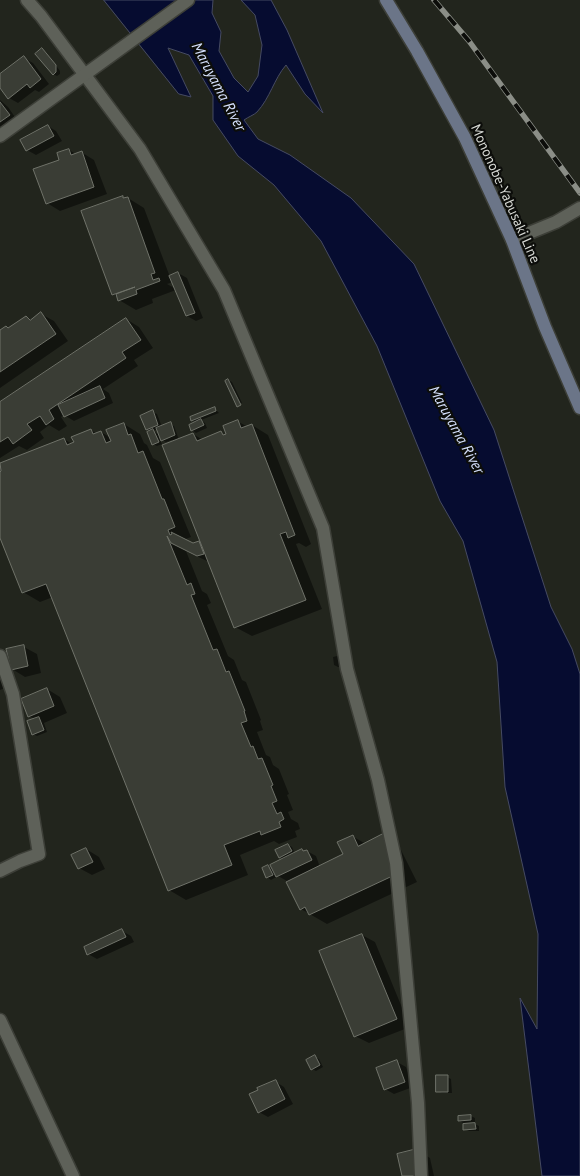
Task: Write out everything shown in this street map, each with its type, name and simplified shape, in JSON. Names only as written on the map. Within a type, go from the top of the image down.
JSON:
[{"type":"main road","name":"Mononobe-Yabusaki Line","points":[[386,0],[417,51],[464,138],[512,240],[545,327],[580,408]]},
{"type":"street","points":[[27,0],[140,149],[224,290],[323,528],[347,669],[378,780],[396,863],[418,1103],[421,1176]]},
{"type":"street","points":[[0,136],[188,0]]},
{"type":"street","points":[[512,240],[556,222],[580,208]]},
{"type":"street","points":[[0,656],[13,694],[39,854],[0,871]]},
{"type":"street","points":[[0,1020],[73,1176]]},
{"type":"water","name":"Maruyama River","points":[[104,0],[213,0],[212,13],[221,32],[219,51],[234,78],[248,92],[258,76],[262,45],[255,15],[241,0],[271,0],[287,30],[323,113],[305,94],[286,65],[261,107],[256,113],[244,120],[258,139],[290,155],[351,198],[414,264],[494,430],[551,607],[572,649],[580,674],[580,1176],[542,1176],[520,998],[537,1029],[538,934],[505,787],[497,662],[463,541],[440,501],[377,346],[321,241],[274,185],[238,156],[213,120],[213,96],[189,55],[168,48],[191,97],[179,94]]},
{"type":"building","points":[[42,48],[56,65],[56,72],[53,75],[35,54]]},
{"type":"building","points":[[24,56],[41,79],[30,88],[27,84],[8,99],[0,88],[0,74]]},
{"type":"building","points":[[0,102],[10,115],[0,122]]},
{"type":"building","points":[[48,125],[54,136],[26,151],[20,140]]},
{"type":"building","points":[[69,149],[71,155],[82,151],[94,187],[46,204],[33,169],[59,160],[57,153]]},
{"type":"building","points":[[123,196],[123,198],[128,197],[155,273],[151,274],[153,280],[159,278],[160,281],[136,290],[137,294],[118,301],[116,294],[135,287],[112,295],[81,211]]},
{"type":"building","points":[[178,272],[195,313],[186,316],[169,276]]},
{"type":"building","points":[[41,312],[56,334],[0,372],[0,330],[6,326],[8,328],[26,316],[30,320]]},
{"type":"building","points":[[126,318],[141,340],[122,352],[126,358],[49,410],[54,419],[46,425],[40,416],[27,424],[32,430],[13,444],[8,437],[0,442],[0,402]]},
{"type":"building","points":[[228,379],[241,405],[237,407],[225,381]]},
{"type":"building","points":[[100,386],[105,398],[64,417],[58,405]]},
{"type":"building","points":[[215,407],[216,411],[191,421],[190,417]]},
{"type":"building","points":[[153,410],[158,425],[146,430],[140,416]]},
{"type":"building","points":[[201,419],[204,425],[191,431],[189,425]]},
{"type":"building","points":[[238,420],[241,428],[252,424],[295,535],[288,538],[286,532],[280,534],[306,600],[234,628],[162,445],[193,433],[197,441],[221,431],[223,435],[226,434],[223,426]]},
{"type":"building","points":[[171,422],[175,435],[161,441],[156,428]]},
{"type":"building","points":[[124,423],[128,435],[131,434],[138,453],[143,451],[162,499],[164,499],[175,527],[168,530],[170,535],[172,534],[171,532],[193,543],[199,541],[204,554],[197,556],[171,543],[167,536],[187,585],[191,583],[195,594],[191,595],[213,650],[217,649],[226,672],[229,671],[245,711],[247,721],[241,723],[258,759],[262,758],[277,801],[272,803],[277,814],[281,812],[284,819],[279,822],[281,827],[261,835],[260,831],[224,845],[232,865],[168,891],[46,584],[22,593],[0,538],[0,463],[64,438],[67,445],[74,442],[71,437],[91,429],[93,434],[101,431],[106,443],[111,441],[106,430]]},
{"type":"building","points":[[153,429],[159,442],[152,445],[147,432]]},
{"type":"building","points":[[24,645],[28,666],[11,670],[6,649]]},
{"type":"building","points":[[47,688],[54,706],[28,717],[21,699]]},
{"type":"building","points":[[39,717],[44,730],[32,735],[27,721]]},
{"type":"building","points":[[383,834],[401,872],[309,915],[305,907],[300,910],[286,882],[343,854],[337,842],[353,835],[358,846]]},
{"type":"building","points":[[288,844],[292,851],[279,858],[275,850]]},
{"type":"building","points":[[86,848],[93,862],[78,869],[71,855]]},
{"type":"building","points":[[302,849],[303,851],[307,850],[312,860],[276,877],[270,865]]},
{"type":"building","points":[[268,865],[273,875],[266,878],[262,868]]},
{"type":"building","points":[[122,929],[126,937],[87,955],[84,947]]},
{"type":"building","points":[[362,934],[397,1019],[354,1037],[319,951]]},
{"type":"building","points":[[315,1055],[320,1065],[311,1070],[306,1060]]},
{"type":"building","points":[[397,1060],[405,1082],[384,1090],[376,1068]]},
{"type":"building","points":[[436,1075],[448,1075],[448,1092],[436,1092]]},
{"type":"building","points":[[276,1080],[285,1099],[258,1113],[249,1094],[258,1090],[257,1088]]},
{"type":"building","points":[[471,1115],[471,1120],[458,1121],[458,1116]]},
{"type":"building","points":[[475,1123],[476,1129],[463,1130],[463,1124]]},
{"type":"building","points":[[417,1149],[424,1176],[402,1176],[397,1154]]},
{"type":"railway","points":[[434,0],[469,41],[580,193]]}]
